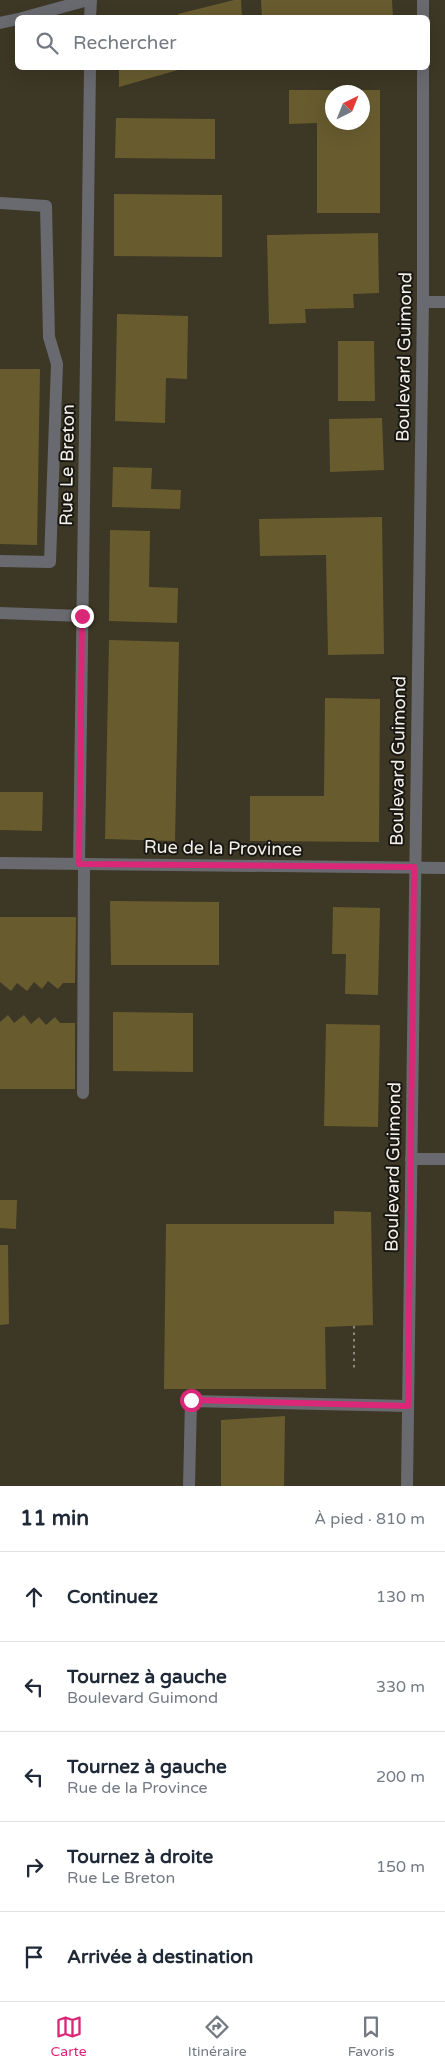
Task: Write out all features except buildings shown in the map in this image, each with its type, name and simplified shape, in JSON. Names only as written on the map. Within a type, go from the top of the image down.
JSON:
[{"type":"street","points":[[33,15],[89,0],[90,15]]},
{"type":"street","points":[[423,0],[423,15]]},
{"type":"street","points":[[0,23],[15,20]]},
{"type":"street","name":"Rue Le Breton","points":[[83,1093],[82,616],[90,70]]},
{"type":"street","name":"Boulevard Guimond","points":[[407,1486],[422,302],[423,70]]},
{"type":"street","points":[[0,203],[46,206],[49,337],[56,364],[50,562],[0,561]]},
{"type":"street","points":[[422,302],[445,302]]},
{"type":"street","points":[[0,613],[82,616]]},
{"type":"street","name":"Rue de la Province","points":[[0,863],[445,868]]},
{"type":"street","points":[[411,1159],[445,1159]]},
{"type":"street","points":[[189,1486],[191,1400],[408,1406]]},
{"type":"path","points":[[354,1326],[354,1370]]},
{"type":"shaded area","points":[[0,0],[445,0],[445,1486],[0,1486]]},
{"type":"route","points":[[82,616],[79,864],[414,867],[408,1406],[191,1400]]}]
